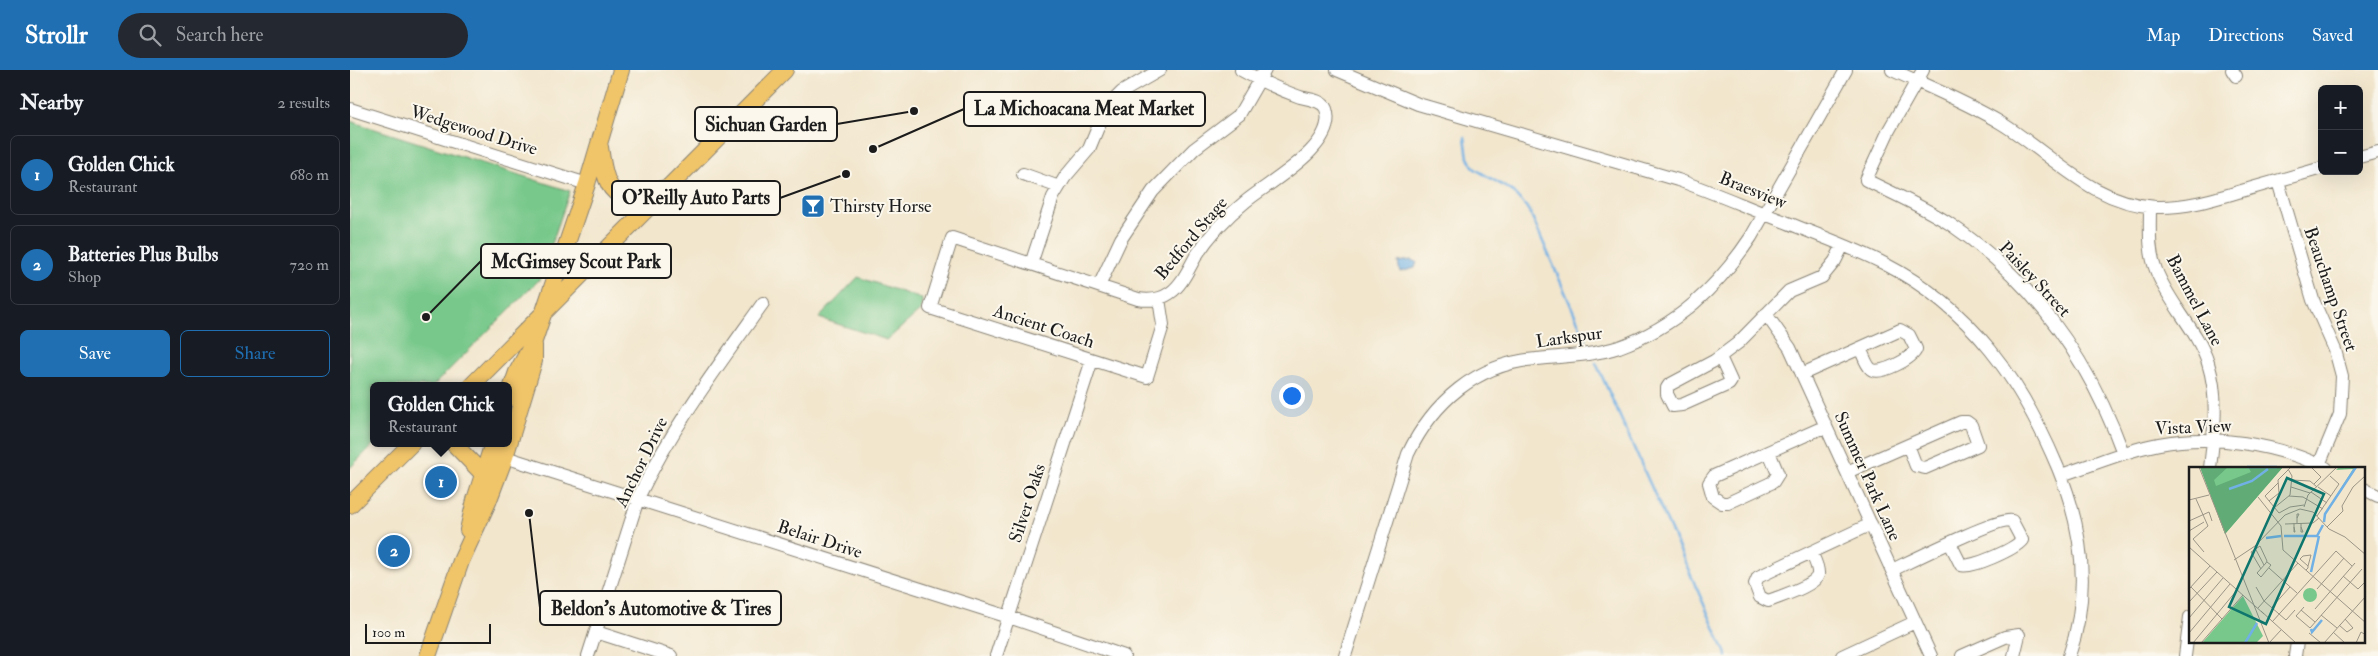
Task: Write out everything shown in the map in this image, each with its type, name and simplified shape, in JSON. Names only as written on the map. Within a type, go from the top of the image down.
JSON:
[{"type":"main road","points":[[512,386],[517,372],[534,341],[543,315],[587,184],[621,70]]},
{"type":"main road","points":[[475,382],[785,70]]},
{"type":"main road","points":[[599,141],[605,178],[612,190],[625,197],[671,186]]},
{"type":"main road","points":[[512,422],[534,361],[534,341]]},
{"type":"main road","points":[[350,506],[408,447]]},
{"type":"main road","points":[[457,447],[483,474]]},
{"type":"main road","points":[[461,561],[475,500],[492,447]]},
{"type":"main road","points":[[428,656],[461,561],[488,502],[502,450]]},
{"type":"street","points":[[1031,264],[1046,212],[1059,187],[1089,149],[1100,119],[1114,99],[1126,89],[1160,70]]},
{"type":"street","points":[[1100,286],[1121,239],[1153,191],[1194,149],[1239,115],[1262,74],[1241,70]]},
{"type":"street","name":"Braesview","points":[[1337,70],[1418,104],[1678,180],[1843,245],[1886,265],[1918,284],[1948,307],[1976,332],[2022,392],[2044,435],[2061,475],[2075,518],[2082,569],[2079,620],[2069,656]]},
{"type":"street","name":"Larkspur","points":[[1345,656],[1408,454],[1422,426],[1443,401],[1469,382],[1498,368],[1534,359],[1595,353],[1625,344],[1662,328],[1688,310],[1718,282],[1733,264],[1846,70]]},
{"type":"street","points":[[1892,70],[1920,76],[2001,124],[2084,184],[2114,199],[2150,207],[2190,205],[2318,169]]},
{"type":"street","name":"Bedford Stage","points":[[930,308],[952,238],[1138,299],[1159,299],[1170,294],[1201,249],[1225,220],[1262,188],[1305,157],[1325,128],[1328,120],[1326,108],[1319,102],[1292,94],[1262,74]]},
{"type":"street","name":"Paisley Street","points":[[1920,76],[1889,130],[1866,180],[1949,224],[1986,251],[2020,282],[2050,316],[2076,354],[2099,394],[2123,453]]},
{"type":"street","name":"Wedgewood Drive","points":[[350,109],[587,184]]},
{"type":"street","points":[[2363,156],[2378,152]]},
{"type":"street","points":[[1022,174],[1059,187]]},
{"type":"street","name":"Beauchamp Street","points":[[2278,181],[2313,300],[2335,350],[2342,376],[2340,414],[2323,467]]},
{"type":"street","name":"Bammel Lane","points":[[2150,207],[2150,241],[2156,271],[2198,339],[2208,363],[2215,394],[2210,467]]},
{"type":"street","points":[[1720,357],[1731,381],[1729,384],[1682,405],[1673,406],[1667,394],[1666,388],[1669,385],[1694,374],[1738,343],[1789,291],[1827,273],[1843,245]]},
{"type":"street","name":"Ancient Coach","points":[[930,308],[1147,377],[1163,325],[1159,299]]},
{"type":"street","name":"Anchor Drive","points":[[588,656],[638,500],[679,423],[763,303]]},
{"type":"street","name":"Summer Park Lane","points":[[1766,314],[1790,348],[1931,656]]},
{"type":"street","points":[[1802,374],[1860,348]]},
{"type":"street","name":"Silver Oaks","points":[[996,656],[1092,360]]},
{"type":"street","points":[[1847,472],[1908,445],[1961,422],[1967,422],[1974,433],[1978,445],[1926,468],[1916,466],[1908,445]]},
{"type":"street","points":[[1769,452],[1778,474],[1773,482],[1728,503],[1722,503],[1713,497],[1710,484],[1714,476],[1826,426]]},
{"type":"street","name":"Vista View","points":[[2061,475],[2123,453],[2160,444],[2213,441],[2269,448],[2323,467]]},
{"type":"street","name":"Belair Drive","points":[[502,450],[638,500],[1009,617],[1124,656]]},
{"type":"street","points":[[2366,490],[2378,496]]},
{"type":"street","points":[[1892,570],[1950,543],[2009,519],[2015,524],[2022,540],[1999,553],[1969,566],[1961,565],[1950,543]]},
{"type":"street","points":[[1811,552],[1818,568],[1814,581],[1768,601],[1760,597],[1755,584],[1758,577],[1811,552],[1871,524]]},
{"type":"street","points":[[1842,656],[1858,653],[1915,622]]},
{"type":"street","points":[[2186,656],[2189,627]]},
{"type":"street","points":[[596,632],[671,656]]},
{"type":"street","points":[[1962,656],[1981,653],[2005,637],[2019,635],[2014,656]]},
{"type":"green space","points":[[350,121],[570,191],[539,280],[437,382],[370,382],[371,447],[350,468]]},
{"type":"green space","points":[[858,277],[922,299],[922,309],[887,340],[819,318]]},
{"type":"water","points":[[1411,260],[1417,262],[1415,268],[1400,272],[1398,262]]},
{"type":"waterway","points":[[1465,137],[1468,158],[1475,169],[1512,191],[1529,210],[1586,340]]},
{"type":"waterway","points":[[1596,363],[1727,656]]},
{"type":"place","name":"Sichuan Garden","points":[[914,111]]},
{"type":"place","name":"La Michoacana Meat Market","points":[[873,149]]},
{"type":"place","name":"O'Reilly Auto Parts","points":[[846,174]]},
{"type":"place","name":"Thirsty Horse","points":[[813,206]]},
{"type":"place","name":"McGimsey Scout Park","points":[[426,317]]},
{"type":"place","name":"Golden Chick","points":[[441,482]]},
{"type":"place","name":"Beldon's Automotive & Tires","points":[[529,513]]},
{"type":"place","name":"Batteries Plus Bulbs","points":[[394,551]]}]
